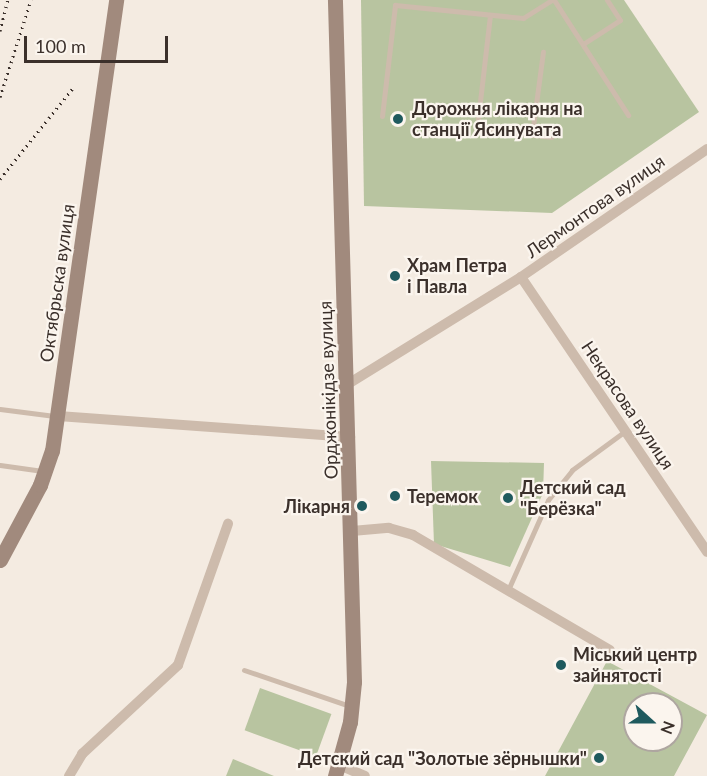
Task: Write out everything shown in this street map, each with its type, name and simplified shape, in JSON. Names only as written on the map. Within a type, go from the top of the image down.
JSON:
[{"type":"main road","name":"Октябрьска вулиця","points":[[0,561],[45,472],[58,416],[116,0]]},
{"type":"main road","name":"Орджонікідзе вулиця","points":[[335,0],[352,531],[352,707],[337,771]]},
{"type":"street","name":"Лермонтова вулиця","points":[[348,384],[521,277],[707,149]]},
{"type":"street","name":"Некрасова вулиця","points":[[521,277],[707,552]]},
{"type":"street","points":[[58,416],[350,437]]},
{"type":"street","points":[[69,776],[82,754],[178,665],[228,524]]},
{"type":"street","points":[[352,531],[402,530],[610,650]]},
{"type":"street","points":[[337,771],[365,776]]},
{"type":"lane","points":[[382,116],[394,5],[523,18],[553,0],[628,116]]},
{"type":"lane","points":[[583,44],[620,20],[607,0]]},
{"type":"lane","points":[[490,15],[477,128],[551,137]]},
{"type":"lane","points":[[532,134],[543,52]]},
{"type":"lane","points":[[0,409],[58,416]]},
{"type":"lane","points":[[508,590],[537,518],[552,494],[572,470],[625,431]]},
{"type":"lane","points":[[0,465],[45,472]]},
{"type":"lane","points":[[244,670],[352,707]]},
{"type":"green space","points":[[361,0],[624,0],[699,112],[552,213],[364,206]]},
{"type":"green space","points":[[431,461],[544,463],[543,493],[510,567],[434,544]]},
{"type":"green space","points":[[607,661],[664,692],[623,692],[623,752],[683,752],[683,702],[707,715],[674,776],[545,776]]},
{"type":"green space","points":[[260,688],[331,714],[316,756],[245,730]]},
{"type":"green space","points":[[233,759],[274,776],[226,776]]},
{"type":"railway","points":[[0,31],[8,0]]},
{"type":"railway","points":[[0,97],[31,0]]},
{"type":"railway","points":[[0,179],[73,88]]},
{"type":"place","name":"Дорожня лікарня на станції Ясинувата","points":[[398,119]]},
{"type":"place","name":"Храм Петра і Павла","points":[[395,276]]},
{"type":"place","name":"Теремок","points":[[395,496]]},
{"type":"place","name":"Детский сад \"Берёзка\"","points":[[508,498]]},
{"type":"place","name":"Лікарня","points":[[362,506]]},
{"type":"place","name":"Міський центр зайнятості","points":[[561,665]]},
{"type":"place","name":"Детский сад \"Золотые зёрнышки\"","points":[[599,758]]}]
